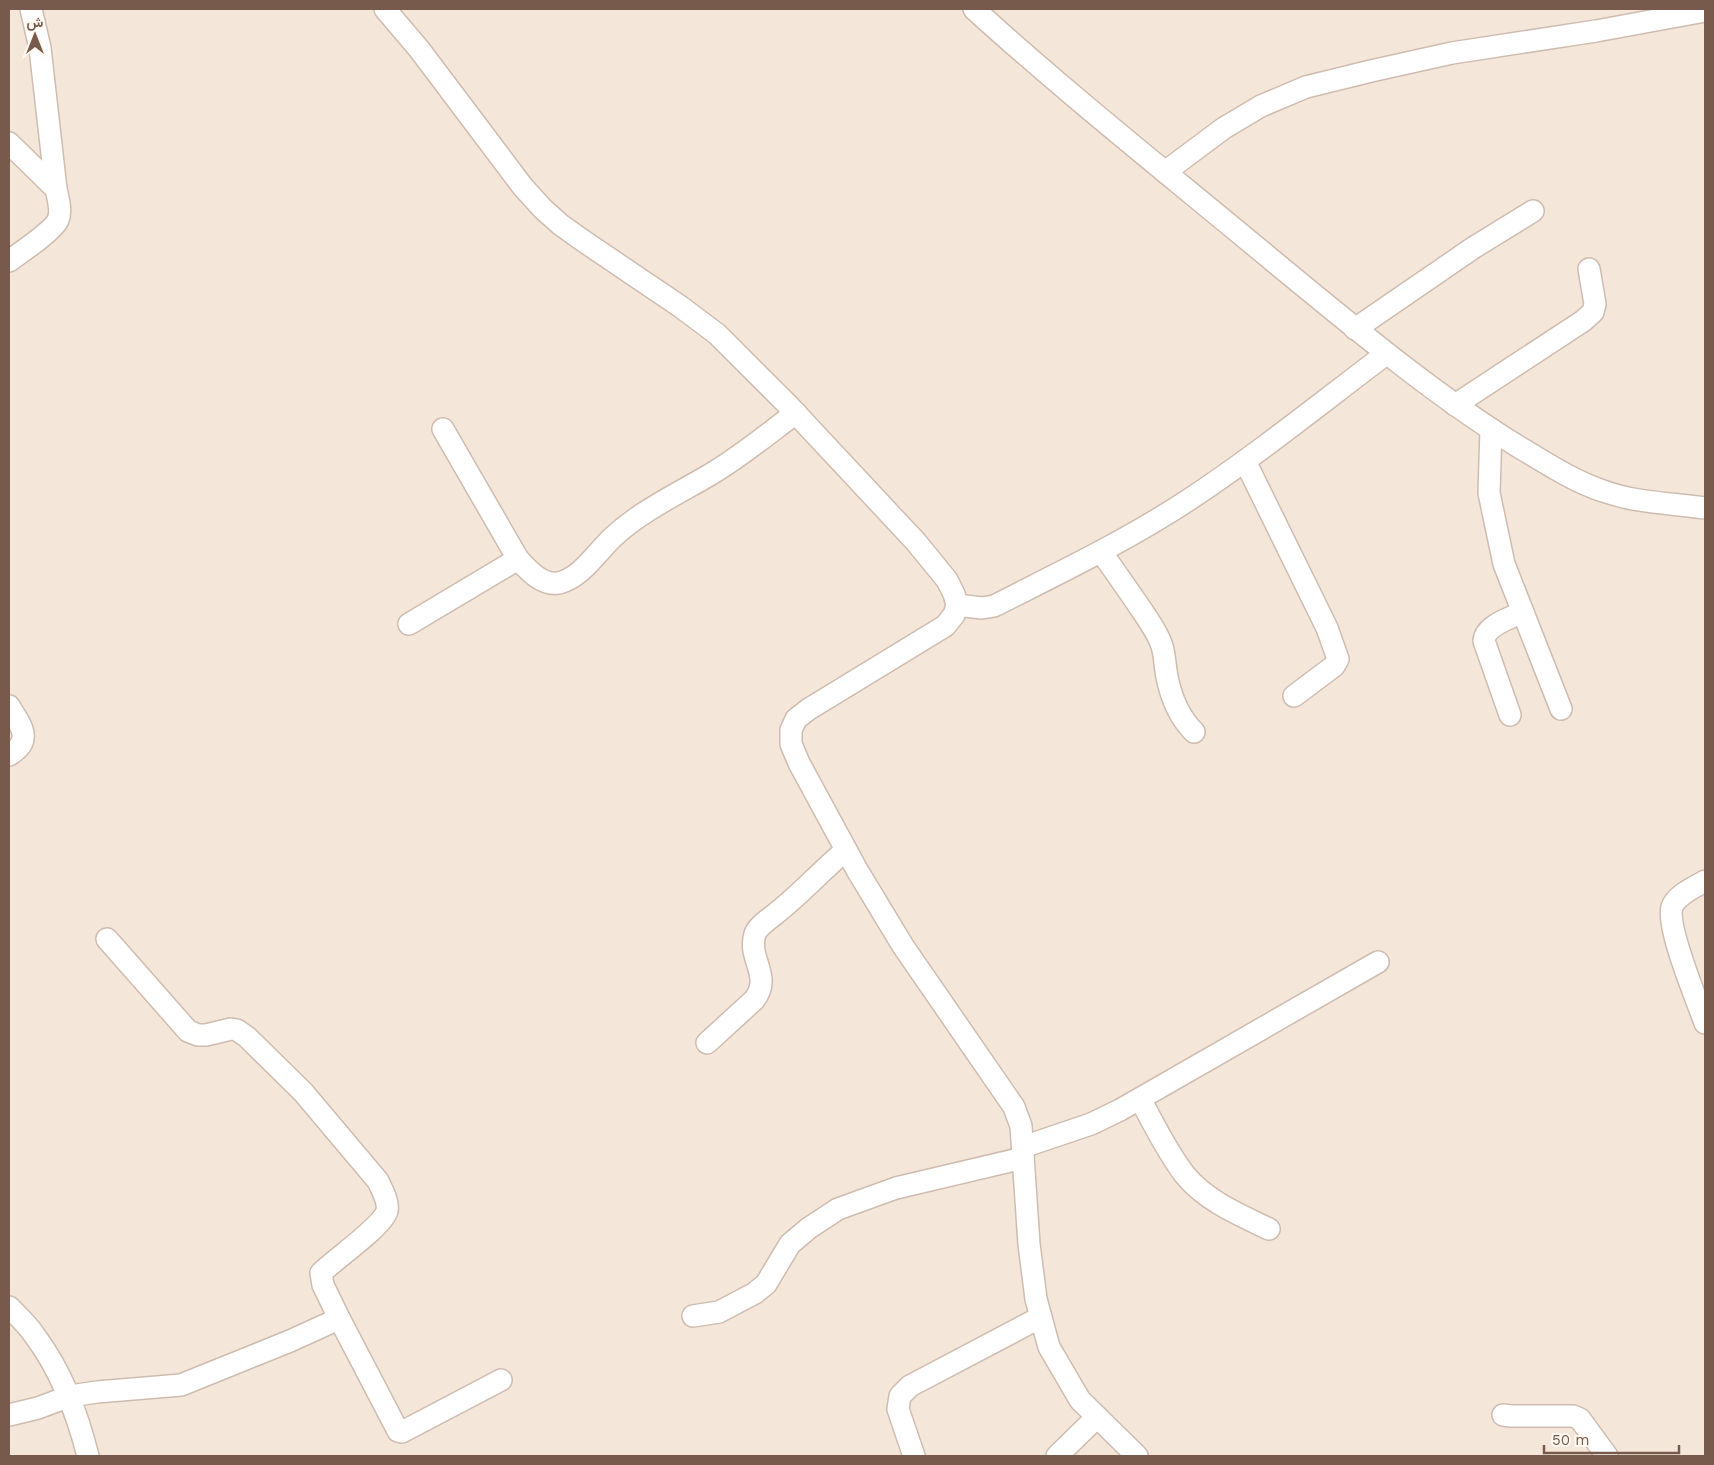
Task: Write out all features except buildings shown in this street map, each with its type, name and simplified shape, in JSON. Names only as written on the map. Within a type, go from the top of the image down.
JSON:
[{"type":"street","points":[[9,261],[50,229],[58,220],[60,209],[56,189],[40,48],[32,9]]},
{"type":"street","points":[[385,9],[419,49],[523,187],[543,209],[561,225],[681,307],[717,334],[796,413],[916,542],[946,580],[954,594],[957,605],[954,615],[945,626],[809,709],[796,719],[791,730],[791,744],[798,762],[846,850],[903,946],[1007,1095],[1021,1126],[1029,1244],[1036,1299],[1049,1348],[1080,1400],[1137,1456]]},
{"type":"street","points":[[978,10],[1042,69],[1165,172],[1386,354],[1455,405],[1562,473],[1602,491],[1637,501],[1705,508]]},
{"type":"street","points":[[1165,172],[1224,128],[1261,106],[1306,87],[1452,53],[1596,31],[1705,11]]},
{"type":"street","points":[[9,143],[56,189]]},
{"type":"street","points":[[1355,329],[1473,248],[1533,211]]},
{"type":"street","points":[[1455,405],[1583,321],[1593,312],[1595,304],[1589,269]]},
{"type":"street","points":[[957,605],[982,608],[994,606],[1101,552],[1190,499],[1245,461],[1386,354]]},
{"type":"street","points":[[443,429],[518,559],[533,574],[544,581],[556,583],[568,580],[582,570],[614,536],[655,506],[731,462],[796,413]]},
{"type":"street","points":[[1491,429],[1488,493],[1504,564],[1561,709]]},
{"type":"street","points":[[1245,461],[1327,628],[1338,659],[1334,666],[1294,696]]},
{"type":"street","points":[[1101,552],[1154,627],[1162,646],[1172,695],[1180,715],[1194,732]]},
{"type":"street","points":[[409,624],[518,559]]},
{"type":"street","points":[[1510,715],[1484,641],[1484,636],[1487,631],[1523,612]]},
{"type":"street","points":[[9,706],[23,729],[24,738],[21,746],[9,755]]},
{"type":"street","points":[[707,1044],[754,1000],[760,992],[762,980],[755,952],[755,935],[758,928],[790,903],[821,871],[846,850]]},
{"type":"street","points":[[1705,881],[1678,898],[1672,907],[1672,922],[1679,950],[1705,1022]]},
{"type":"street","points":[[107,939],[188,1031],[198,1035],[206,1035],[231,1029],[237,1030],[247,1037],[303,1092],[378,1181],[386,1196],[387,1209],[384,1217],[361,1240],[321,1273],[323,1285],[339,1318],[398,1431],[402,1432],[501,1380]]},
{"type":"street","points":[[693,1316],[719,1312],[755,1293],[766,1284],[790,1244],[809,1228],[838,1209],[896,1188],[1023,1153],[1091,1124],[1140,1099],[1378,962]]},
{"type":"street","points":[[1140,1099],[1178,1163],[1192,1182],[1203,1192],[1233,1212],[1269,1229]]},
{"type":"street","points":[[9,1307],[34,1334],[53,1362],[70,1396],[88,1456]]},
{"type":"street","points":[[914,1456],[898,1409],[898,1401],[904,1390],[929,1374],[1041,1317]]},
{"type":"street","points":[[9,1415],[38,1408],[70,1396],[180,1385],[290,1341],[339,1318]]},
{"type":"street","points":[[1503,1415],[1573,1416],[1580,1419],[1607,1456]]},
{"type":"street","points":[[1057,1456],[1097,1417]]},
{"type":"shaded area","points":[[9,9],[1705,9],[1705,1456],[9,1456]]}]
